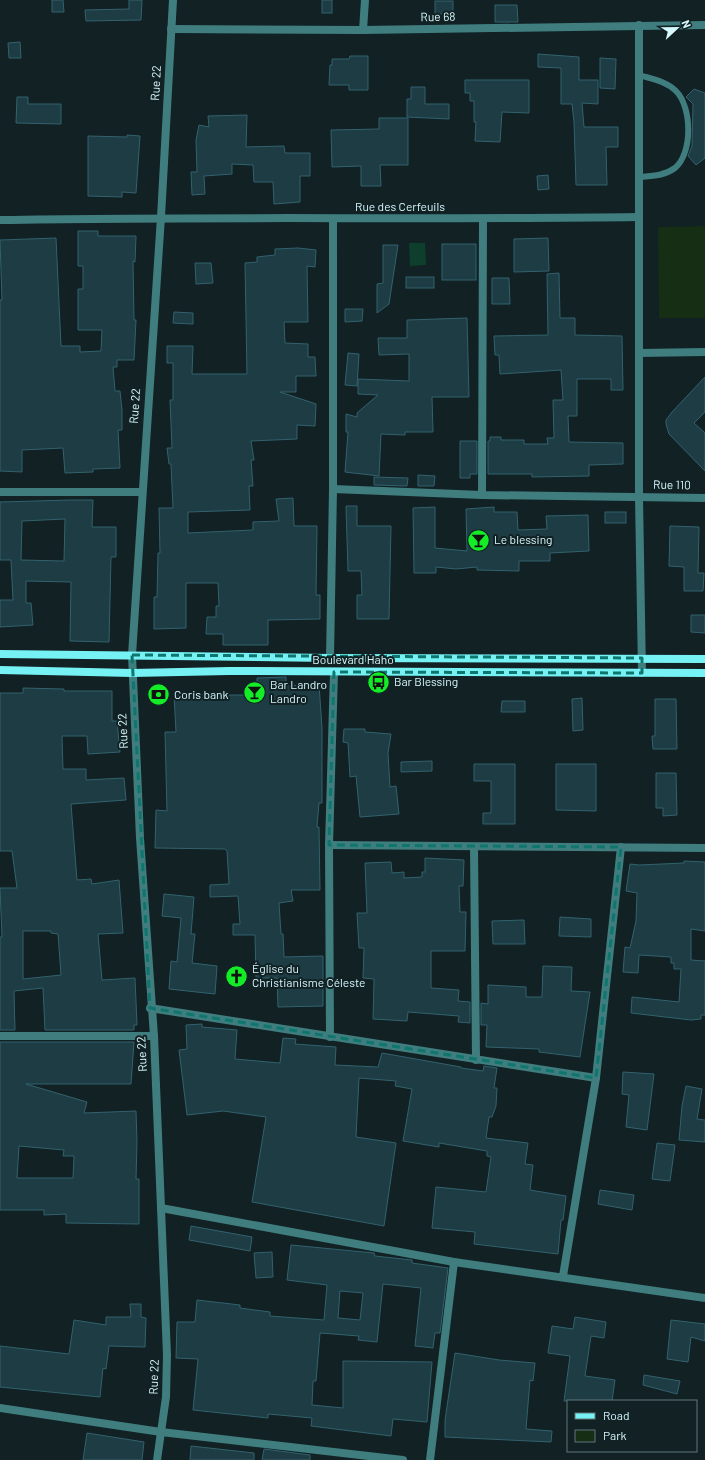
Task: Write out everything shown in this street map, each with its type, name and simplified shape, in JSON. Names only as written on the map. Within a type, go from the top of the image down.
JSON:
[{"type":"main road","name":"Boulevard Haho","points":[[0,654],[330,658],[705,659]]},
{"type":"main road","name":"Boulevard Haho","points":[[0,670],[132,673],[229,671],[705,673]]},
{"type":"street","name":"Rue 22","points":[[157,1460],[166,1397],[167,1355],[154,1036],[150,1008],[132,655],[141,492],[161,217],[173,0]]},
{"type":"street","points":[[363,30],[365,0]]},
{"type":"street","points":[[639,25],[639,497],[642,673]]},
{"type":"street","name":"Rue 68","points":[[172,30],[363,30],[705,25]]},
{"type":"street","name":"Rue des Cerfeuils","points":[[0,220],[161,217],[482,220],[639,217]]},
{"type":"street","points":[[330,658],[333,489],[332,218]]},
{"type":"street","points":[[482,220],[482,495]]},
{"type":"street","points":[[639,353],[705,352]]},
{"type":"street","name":"Rue 110","points":[[333,489],[482,495],[705,498]]},
{"type":"street","points":[[0,492],[141,492]]},
{"type":"street","points":[[330,1037],[329,845],[334,672]]},
{"type":"street","points":[[329,845],[705,848]]},
{"type":"street","points":[[474,847],[476,1060]]},
{"type":"street","points":[[563,1276],[596,1078],[621,847]]},
{"type":"street","points":[[150,1008],[596,1078]]},
{"type":"street","points":[[0,1036],[154,1036]]},
{"type":"street","points":[[161,1208],[454,1262],[563,1276],[705,1298]]},
{"type":"street","points":[[430,1460],[454,1262]]},
{"type":"street","points":[[0,1408],[346,1457],[403,1460]]},
{"type":"lane","points":[[639,75],[664,83],[676,91],[684,101],[688,114],[686,146],[679,164],[663,175],[639,177]]},
{"type":"highlighted area","points":[[132,655],[642,658],[642,673],[334,672],[329,845],[621,847],[596,1078],[150,1008]]},
{"type":"green space","points":[[705,226],[705,318],[659,318],[658,227]]},
{"type":"shaded area","points":[[409,243],[425,243],[426,265],[410,266]]},
{"type":"building","points":[[52,0],[63,0],[64,12],[52,12]]},
{"type":"building","points":[[129,0],[142,0],[141,20],[86,21],[85,10],[129,9]]},
{"type":"building","points":[[322,0],[332,0],[332,13],[322,13]]},
{"type":"building","points":[[435,1],[453,1],[453,14],[435,14]]},
{"type":"building","points":[[495,5],[517,5],[518,22],[495,22]]},
{"type":"building","points":[[20,42],[21,58],[9,58],[8,43]]},
{"type":"building","points":[[538,54],[579,57],[579,80],[598,80],[598,104],[582,103],[584,127],[618,127],[618,147],[606,147],[607,185],[576,185],[572,104],[561,104],[561,68],[538,67]]},
{"type":"building","points":[[350,56],[368,56],[368,90],[349,90],[349,85],[329,85],[330,65],[332,65],[332,59],[349,59]]},
{"type":"building","points":[[600,58],[616,59],[615,89],[600,88]]},
{"type":"building","points":[[465,80],[529,80],[529,113],[502,112],[500,142],[475,141],[476,122],[474,122],[474,101],[470,101],[470,93],[465,93]]},
{"type":"building","points":[[411,87],[425,87],[425,104],[449,104],[449,119],[407,117],[407,99],[411,99]]},
{"type":"building","points":[[694,89],[705,93],[705,158],[696,165],[688,156],[692,146],[693,104],[686,97]]},
{"type":"building","points":[[17,97],[28,97],[28,104],[61,104],[61,124],[16,123]]},
{"type":"building","points":[[247,115],[246,147],[284,146],[285,153],[310,153],[310,176],[300,176],[300,202],[274,204],[273,182],[254,182],[253,165],[232,164],[232,174],[204,176],[205,194],[192,195],[191,172],[197,172],[196,140],[199,125],[209,127],[208,116]]},
{"type":"building","points":[[379,118],[408,118],[408,165],[380,165],[381,186],[361,186],[361,166],[332,167],[331,130],[379,129]]},
{"type":"building","points":[[127,135],[140,136],[136,193],[122,192],[122,197],[88,196],[88,136],[127,137]]},
{"type":"building","points":[[548,175],[549,189],[538,190],[537,176]]},
{"type":"building","points":[[78,231],[98,231],[98,236],[136,236],[135,262],[133,261],[134,320],[136,320],[134,360],[117,360],[117,367],[113,367],[115,391],[120,391],[122,410],[122,430],[118,430],[120,468],[93,469],[93,472],[65,473],[63,448],[22,450],[22,472],[0,471],[0,300],[2,300],[0,240],[56,238],[61,346],[80,346],[80,352],[101,351],[102,330],[78,330],[78,289],[83,289],[83,266],[78,266]]},
{"type":"building","points":[[548,238],[549,271],[514,272],[514,239]]},
{"type":"building","points":[[442,244],[476,244],[476,280],[442,280]]},
{"type":"building","points":[[383,245],[398,245],[389,304],[377,313],[377,284],[383,283]]},
{"type":"building","points":[[298,248],[316,250],[315,267],[307,266],[308,322],[284,322],[285,343],[308,344],[308,357],[315,357],[316,376],[296,376],[296,392],[280,392],[316,404],[315,426],[297,425],[297,439],[251,441],[254,460],[251,460],[253,486],[249,486],[250,510],[188,512],[188,533],[253,530],[253,522],[279,521],[276,499],[293,498],[294,526],[317,526],[316,595],[320,595],[320,619],[268,620],[268,645],[223,645],[223,634],[206,634],[207,617],[216,617],[216,606],[219,606],[218,583],[186,583],[186,628],[154,629],[154,597],[157,597],[158,553],[160,553],[159,508],[173,508],[171,464],[169,464],[167,448],[172,448],[170,400],[173,400],[173,363],[167,363],[167,346],[193,346],[192,374],[247,374],[245,263],[257,262],[257,257],[275,255],[275,249]]},
{"type":"building","points":[[195,263],[211,263],[213,283],[196,284]]},
{"type":"building","points":[[559,273],[560,318],[575,318],[575,335],[622,336],[623,390],[611,390],[611,379],[577,379],[577,416],[568,416],[569,442],[623,443],[623,464],[589,465],[589,476],[532,477],[532,474],[488,474],[488,441],[490,441],[490,437],[501,437],[501,440],[524,440],[524,444],[548,444],[547,438],[554,438],[553,400],[563,400],[561,370],[500,374],[499,355],[495,355],[494,336],[548,335],[547,274]]},
{"type":"building","points":[[406,277],[434,277],[434,288],[406,288]]},
{"type":"building","points":[[492,278],[509,278],[510,304],[492,304]]},
{"type":"building","points":[[345,309],[363,309],[362,321],[345,322]]},
{"type":"building","points":[[174,312],[193,313],[193,324],[173,323]]},
{"type":"building","points":[[467,318],[469,397],[432,397],[433,432],[405,432],[405,435],[381,434],[379,476],[345,472],[348,432],[346,432],[346,414],[357,417],[357,413],[378,395],[358,394],[358,379],[409,381],[409,354],[379,355],[378,338],[407,338],[407,320]]},
{"type":"building","points":[[348,353],[359,354],[357,386],[345,385]]},
{"type":"building","points":[[705,377],[705,412],[694,423],[705,433],[705,471],[669,434],[666,420]]},
{"type":"building","points":[[460,441],[477,441],[477,474],[470,474],[470,478],[460,478]]},
{"type":"building","points":[[418,475],[435,476],[434,486],[418,486]]},
{"type":"building","points":[[374,477],[408,478],[407,486],[374,485]]},
{"type":"building","points":[[93,500],[92,527],[116,527],[116,557],[111,557],[109,642],[70,641],[71,582],[26,581],[26,603],[31,603],[33,625],[0,627],[0,600],[13,600],[11,560],[0,560],[0,502]],"holes":[[[65,519],[64,561],[21,560],[22,521]]]},
{"type":"building","points":[[346,506],[357,506],[357,526],[391,526],[389,619],[357,619],[357,595],[362,595],[361,571],[348,571]]},
{"type":"building","points":[[435,507],[435,548],[467,551],[466,509],[494,507],[494,512],[517,512],[518,530],[547,529],[546,516],[588,515],[589,551],[550,553],[550,561],[519,561],[519,571],[477,570],[477,567],[456,569],[436,567],[436,573],[414,573],[413,508]]},
{"type":"building","points":[[605,512],[626,512],[626,523],[605,523]]},
{"type":"building","points":[[670,526],[699,527],[698,573],[704,573],[703,591],[684,591],[684,567],[669,566]]},
{"type":"building","points":[[691,615],[705,615],[705,633],[691,632]]},
{"type":"building","points":[[286,677],[286,686],[319,684],[322,728],[322,803],[319,803],[317,827],[319,827],[320,890],[291,890],[293,901],[279,903],[281,934],[283,934],[284,957],[323,956],[323,1006],[278,1007],[277,978],[256,978],[255,935],[233,935],[233,924],[240,924],[238,896],[210,897],[210,885],[229,884],[227,851],[225,849],[155,848],[156,810],[167,811],[165,732],[176,732],[174,695],[254,695],[253,686],[257,686],[257,678]]},
{"type":"building","points":[[23,688],[64,689],[64,691],[112,691],[112,721],[117,721],[120,752],[88,754],[87,736],[62,736],[63,769],[86,769],[86,780],[124,778],[126,800],[71,804],[77,880],[91,879],[92,884],[119,880],[123,933],[98,934],[102,980],[135,978],[137,1025],[134,1025],[134,1030],[45,1030],[43,988],[14,991],[15,1030],[0,1030],[0,937],[2,937],[0,888],[17,888],[12,851],[0,851],[0,693],[23,693]],"holes":[[[23,931],[51,931],[51,933],[58,934],[61,975],[23,979]]]},
{"type":"building","points":[[582,698],[583,730],[573,731],[572,699]]},
{"type":"building","points":[[655,699],[676,699],[677,749],[653,749],[652,736],[655,736]]},
{"type":"building","points":[[502,701],[525,701],[525,712],[501,712]]},
{"type":"building","points":[[344,729],[365,729],[365,732],[391,734],[388,753],[390,787],[396,786],[399,814],[360,817],[356,776],[350,777],[348,743],[343,742]]},
{"type":"building","points":[[432,761],[432,771],[401,772],[401,762]]},
{"type":"building","points":[[474,764],[515,764],[515,824],[483,824],[483,813],[491,813],[491,781],[474,781]]},
{"type":"building","points":[[556,764],[596,764],[596,811],[556,810]]},
{"type":"building","points":[[656,773],[676,773],[677,815],[663,816],[663,808],[656,808]]},
{"type":"building","points":[[425,858],[464,860],[463,886],[459,886],[460,912],[466,912],[465,951],[431,951],[431,988],[459,990],[458,1001],[470,1002],[470,1023],[458,1022],[459,1016],[408,1012],[407,1021],[373,1019],[374,979],[363,978],[364,948],[359,948],[357,913],[367,913],[365,863],[391,862],[392,873],[404,872],[404,878],[422,877],[422,872],[425,872]]},
{"type":"building","points":[[684,861],[705,862],[705,931],[691,929],[691,960],[705,961],[705,1015],[701,1015],[701,1019],[691,1020],[631,1013],[632,997],[679,1002],[681,969],[674,969],[674,963],[671,963],[671,957],[639,955],[638,973],[623,972],[625,947],[630,948],[636,921],[637,893],[626,891],[630,864],[684,863]]},
{"type":"building","points":[[164,894],[194,897],[191,934],[195,934],[192,963],[217,966],[215,994],[169,989],[171,961],[177,962],[181,918],[162,916]]},
{"type":"building","points":[[560,917],[591,919],[591,937],[559,936]]},
{"type":"building","points":[[524,920],[525,944],[493,944],[492,921]]},
{"type":"building","points":[[543,966],[572,967],[571,991],[590,992],[580,1057],[539,1052],[539,1049],[486,1047],[487,1025],[481,1025],[481,1003],[488,1004],[488,985],[526,987],[526,997],[542,997]]},
{"type":"building","points":[[202,1024],[202,1027],[237,1030],[235,1059],[280,1063],[283,1038],[296,1039],[295,1044],[336,1047],[335,1065],[378,1067],[382,1053],[483,1071],[484,1066],[497,1068],[494,1088],[497,1088],[496,1106],[492,1117],[489,1117],[486,1138],[528,1143],[525,1164],[533,1165],[530,1190],[566,1196],[563,1220],[561,1220],[558,1254],[474,1244],[475,1232],[432,1228],[436,1187],[486,1192],[491,1157],[487,1156],[487,1151],[439,1143],[439,1147],[403,1141],[412,1089],[395,1086],[396,1081],[359,1078],[356,1137],[396,1143],[384,1226],[252,1202],[266,1117],[223,1111],[187,1115],[179,1050],[187,1049],[186,1025]]},
{"type":"building","points":[[0,1042],[134,1042],[131,1084],[26,1084],[87,1102],[84,1113],[136,1111],[136,1179],[139,1179],[139,1224],[66,1223],[66,1214],[44,1215],[44,1210],[0,1210]],"holes":[[[19,1146],[64,1150],[63,1156],[74,1156],[73,1178],[17,1178]]]},
{"type":"building","points":[[623,1072],[654,1074],[647,1130],[626,1127],[629,1095],[622,1094]]},
{"type":"building","points":[[686,1086],[702,1089],[697,1119],[705,1120],[705,1142],[679,1140],[682,1106]]},
{"type":"building","points":[[657,1143],[675,1145],[670,1181],[652,1179]]},
{"type":"building","points":[[600,1190],[634,1195],[632,1210],[598,1204]]},
{"type":"building","points":[[191,1226],[252,1237],[250,1251],[189,1240]]},
{"type":"building","points":[[291,1245],[374,1253],[375,1256],[412,1260],[412,1263],[448,1268],[440,1333],[435,1333],[433,1348],[415,1346],[421,1288],[383,1284],[377,1342],[358,1340],[359,1336],[320,1333],[316,1381],[313,1381],[312,1405],[343,1408],[343,1361],[432,1362],[427,1422],[393,1419],[391,1436],[311,1426],[312,1418],[268,1414],[268,1418],[193,1410],[198,1359],[176,1358],[177,1322],[195,1322],[197,1300],[240,1305],[240,1308],[270,1312],[270,1316],[324,1320],[327,1285],[287,1280]],"holes":[[[340,1291],[363,1293],[360,1320],[338,1318]]]},
{"type":"building","points":[[272,1252],[273,1277],[256,1278],[254,1253]]},
{"type":"building","points":[[130,1304],[141,1304],[141,1317],[146,1318],[145,1347],[109,1346],[106,1369],[103,1368],[100,1397],[0,1387],[0,1346],[69,1354],[74,1320],[106,1325],[106,1317],[131,1317]]},
{"type":"building","points":[[575,1317],[606,1322],[604,1338],[591,1336],[585,1376],[615,1380],[612,1400],[564,1401],[570,1356],[548,1353],[552,1326],[573,1329]]},
{"type":"building","points":[[671,1320],[705,1324],[705,1341],[691,1337],[688,1362],[667,1359]]},
{"type":"building","points":[[455,1353],[499,1360],[535,1363],[533,1381],[530,1380],[526,1429],[552,1431],[551,1442],[445,1437],[445,1420]]},
{"type":"building","points":[[644,1375],[680,1381],[677,1394],[643,1385]]},
{"type":"building","points":[[87,1433],[144,1442],[142,1460],[83,1460]]},
{"type":"building","points":[[191,1446],[254,1453],[254,1460],[190,1460]]},
{"type":"building","points":[[264,1449],[310,1455],[310,1460],[262,1460]]},
{"type":"place","name":"Le blessing","points":[[478,540]]},
{"type":"place","name":"Bar Blessing","points":[[379,682]]},
{"type":"place","name":"Bar Landro Landro","points":[[254,692]]},
{"type":"place","name":"Coris bank","points":[[158,695]]},
{"type":"place","name":"Église du Christianisme Céleste","points":[[237,976]]}]
